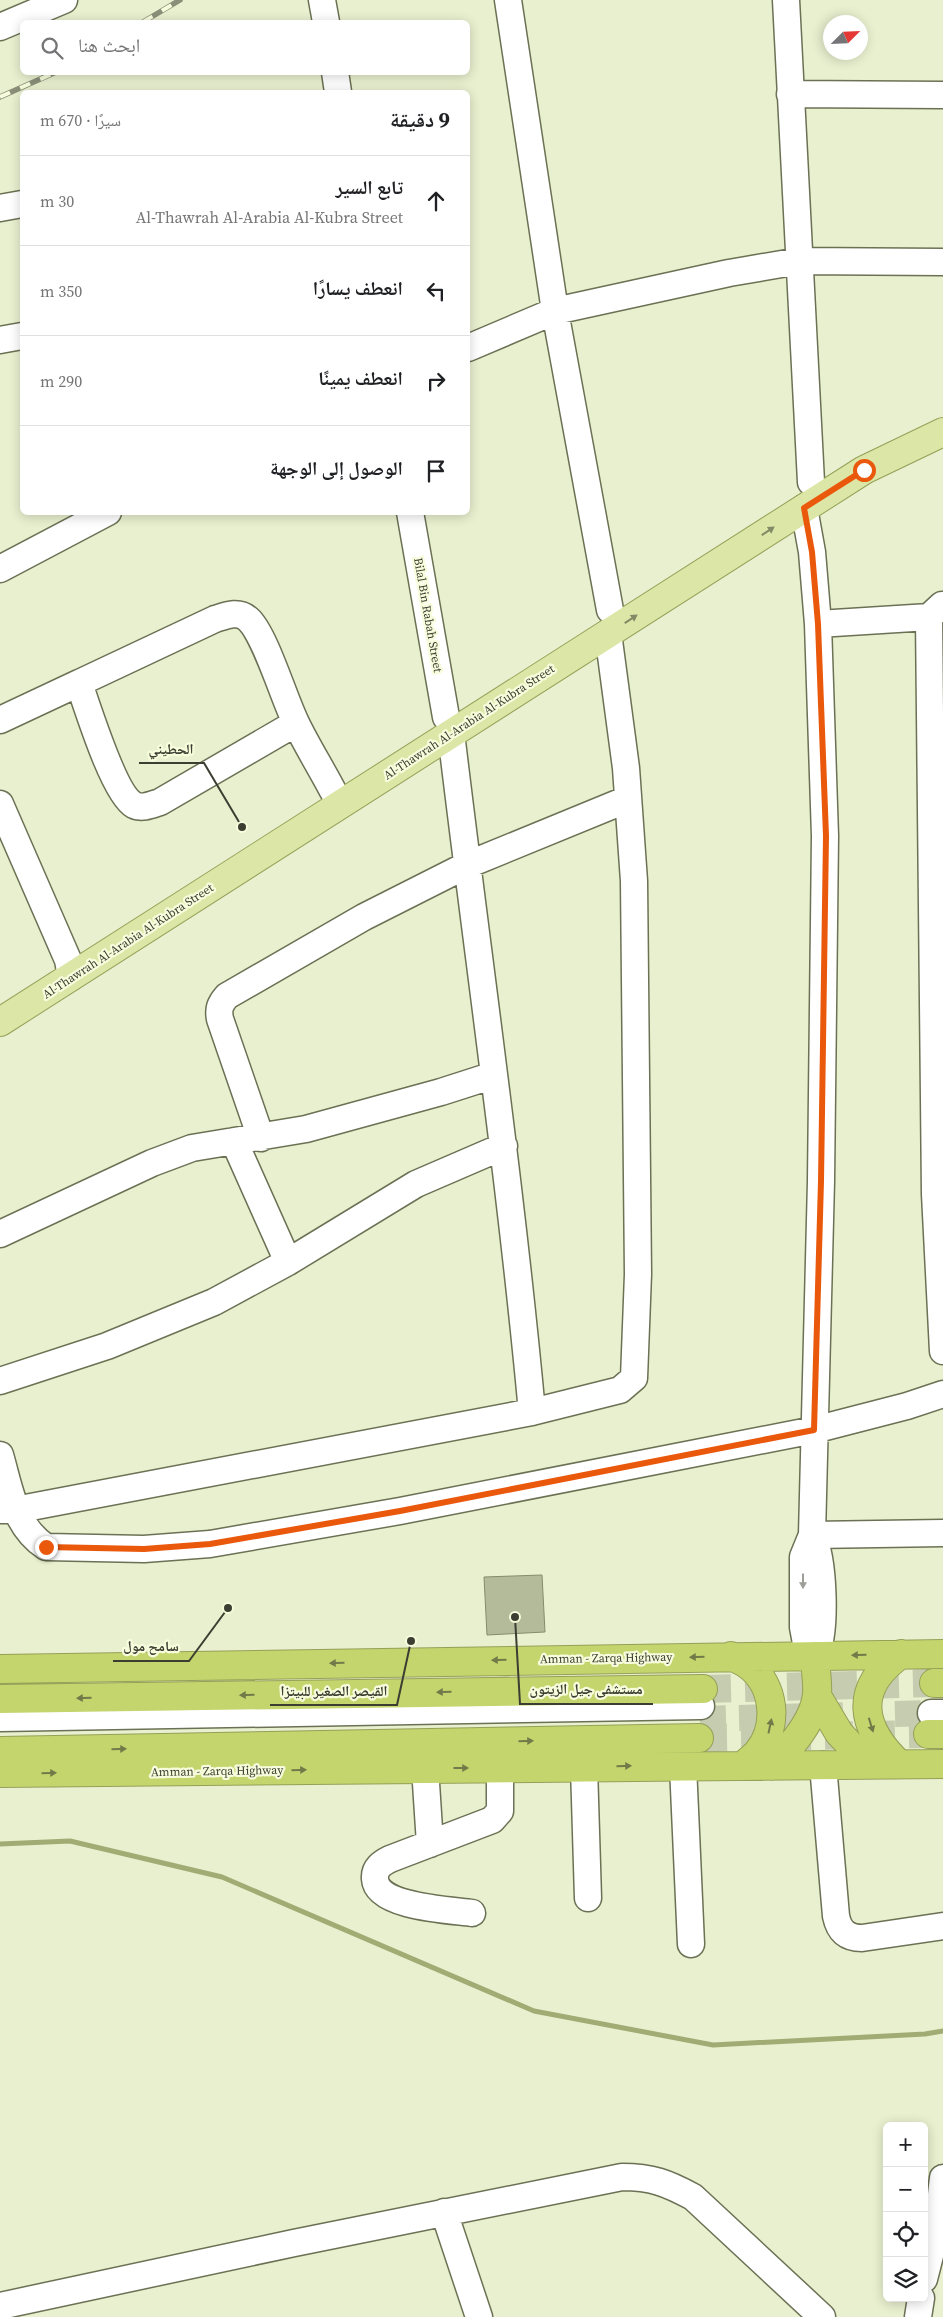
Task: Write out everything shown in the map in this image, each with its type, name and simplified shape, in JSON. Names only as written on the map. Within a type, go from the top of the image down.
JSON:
[{"type":"highway","points":[[899,1764],[875,1737],[868,1719],[868,1699],[874,1681],[885,1665],[901,1654]]},
{"type":"highway","name":"Amman - Zarqa Highway","points":[[0,1668],[943,1654]]},
{"type":"highway","points":[[731,1656],[748,1665],[762,1679],[770,1697],[772,1716],[768,1735],[758,1752],[744,1765]]},
{"type":"highway","points":[[772,1766],[800,1734],[817,1696],[815,1656]]},
{"type":"highway","points":[[817,1696],[839,1733],[868,1764]]},
{"type":"highway","points":[[0,1699],[701,1713]]},
{"type":"highway","name":"Amman - Zarqa Highway","points":[[1,1768],[701,1713]]},
{"type":"highway","name":"Amman - Zarqa Highway","points":[[1,1768],[500,1768],[943,1764]]},
{"type":"main road","name":"Al-Thawrah Al-Arabia Al-Kubra Street","points":[[0,1002],[70,969],[808,495],[885,442],[943,416]]},
{"type":"main road","name":"Al-Thawrah Al-Arabia Al-Kubra Street","points":[[808,495],[943,432]]},
{"type":"main road","name":"Al-Thawrah Al-Arabia Al-Kubra Street","points":[[0,1022],[70,969],[333,791],[448,725]]},
{"type":"street","points":[[0,27],[64,0]]},
{"type":"street","points":[[322,0],[326,20]]},
{"type":"street","points":[[8,1510],[532,1412],[620,1390],[634,1378],[638,1274],[634,901],[628,799],[609,622],[555,311],[508,0]]},
{"type":"street","points":[[786,0],[808,495],[818,624],[826,900],[812,1535],[820,1558],[822,1626],[821,1642],[815,1656]]},
{"type":"street","points":[[335,75],[338,90]]},
{"type":"street","points":[[790,94],[943,95]]},
{"type":"street","points":[[0,208],[20,204]]},
{"type":"street","points":[[470,347],[555,311],[691,280],[799,262],[943,262]]},
{"type":"street","points":[[0,340],[20,336]]},
{"type":"street","points":[[0,569],[102,515]]},
{"type":"street","name":"Bilal Bin Rabah Street","points":[[411,515],[448,725],[504,1146],[520,1282],[532,1412]]},
{"type":"street","points":[[818,624],[936,611],[939,1193],[943,1351]]},
{"type":"street","points":[[0,720],[215,619],[233,614],[240,615],[247,618],[259,636],[296,723],[333,791]]},
{"type":"street","points":[[79,683],[104,753],[122,792],[129,801],[142,807],[160,802],[296,723]]},
{"type":"street","points":[[260,1138],[220,1019],[221,1003],[227,996],[364,917],[467,866],[628,799]]},
{"type":"street","points":[[0,804],[70,969]]},
{"type":"street","points":[[0,1234],[152,1163],[192,1148],[306,1129],[378,1110],[494,1075]]},
{"type":"street","points":[[234,1141],[288,1262]]},
{"type":"street","points":[[0,1381],[107,1346],[214,1302],[288,1262],[416,1184],[504,1146]]},
{"type":"street","points":[[0,1455],[8,1510],[34,1539],[46,1547],[144,1549],[210,1544],[400,1511],[814,1430],[907,1406],[943,1394]]},
{"type":"street","points":[[812,1535],[943,1533]]},
{"type":"street","points":[[0,1718],[701,1713]]},
{"type":"street","points":[[0,1731],[348,1730],[552,1722],[701,1713]]},
{"type":"street","points":[[823,1765],[836,1916],[841,1931],[854,1938],[862,1938],[943,1926]]},
{"type":"street","points":[[683,1766],[691,1944]]},
{"type":"street","points":[[584,1767],[588,1898]]},
{"type":"street","points":[[425,1768],[430,1844]]},
{"type":"street","points":[[472,1913],[416,1906],[399,1901],[377,1888],[375,1873],[384,1862],[486,1823],[497,1816],[500,1805],[500,1768]]},
{"type":"street","points":[[0,2306],[444,2212],[622,2177],[644,2177],[671,2185],[693,2197],[822,2317]]},
{"type":"street","points":[[928,2266],[940,2227],[943,2178]]},
{"type":"street","points":[[444,2212],[479,2317]]},
{"type":"street","points":[[918,2317],[920,2302]]},
{"type":"building","points":[[542,1575],[545,1632],[487,1635],[484,1577]]},
{"type":"waterway","points":[[0,1844],[70,1841],[222,1877],[534,2011],[713,2045],[925,2034],[943,2031]]},
{"type":"tunnel","points":[[703,1689],[934,1683]]},
{"type":"tunnel","points":[[700,1719],[931,1713]]},
{"type":"tunnel","points":[[699,1738],[928,1734]]},
{"type":"railway","points":[[146,20],[180,0]]},
{"type":"railway","points":[[0,97],[49,75]]},
{"type":"place","name":"الحطيني","points":[[242,827]]},
{"type":"place","name":"سامح مول","points":[[228,1608]]},
{"type":"place","name":"مستشفى جيل الزيتون","points":[[515,1617]]},
{"type":"place","name":"القيصر الصغير للبيتزا","points":[[411,1641]]},
{"type":"route","points":[[46,1547],[144,1549],[210,1544],[400,1511],[814,1430],[821,1181],[826,836],[818,624],[812,552],[804,508],[864,470]]}]
